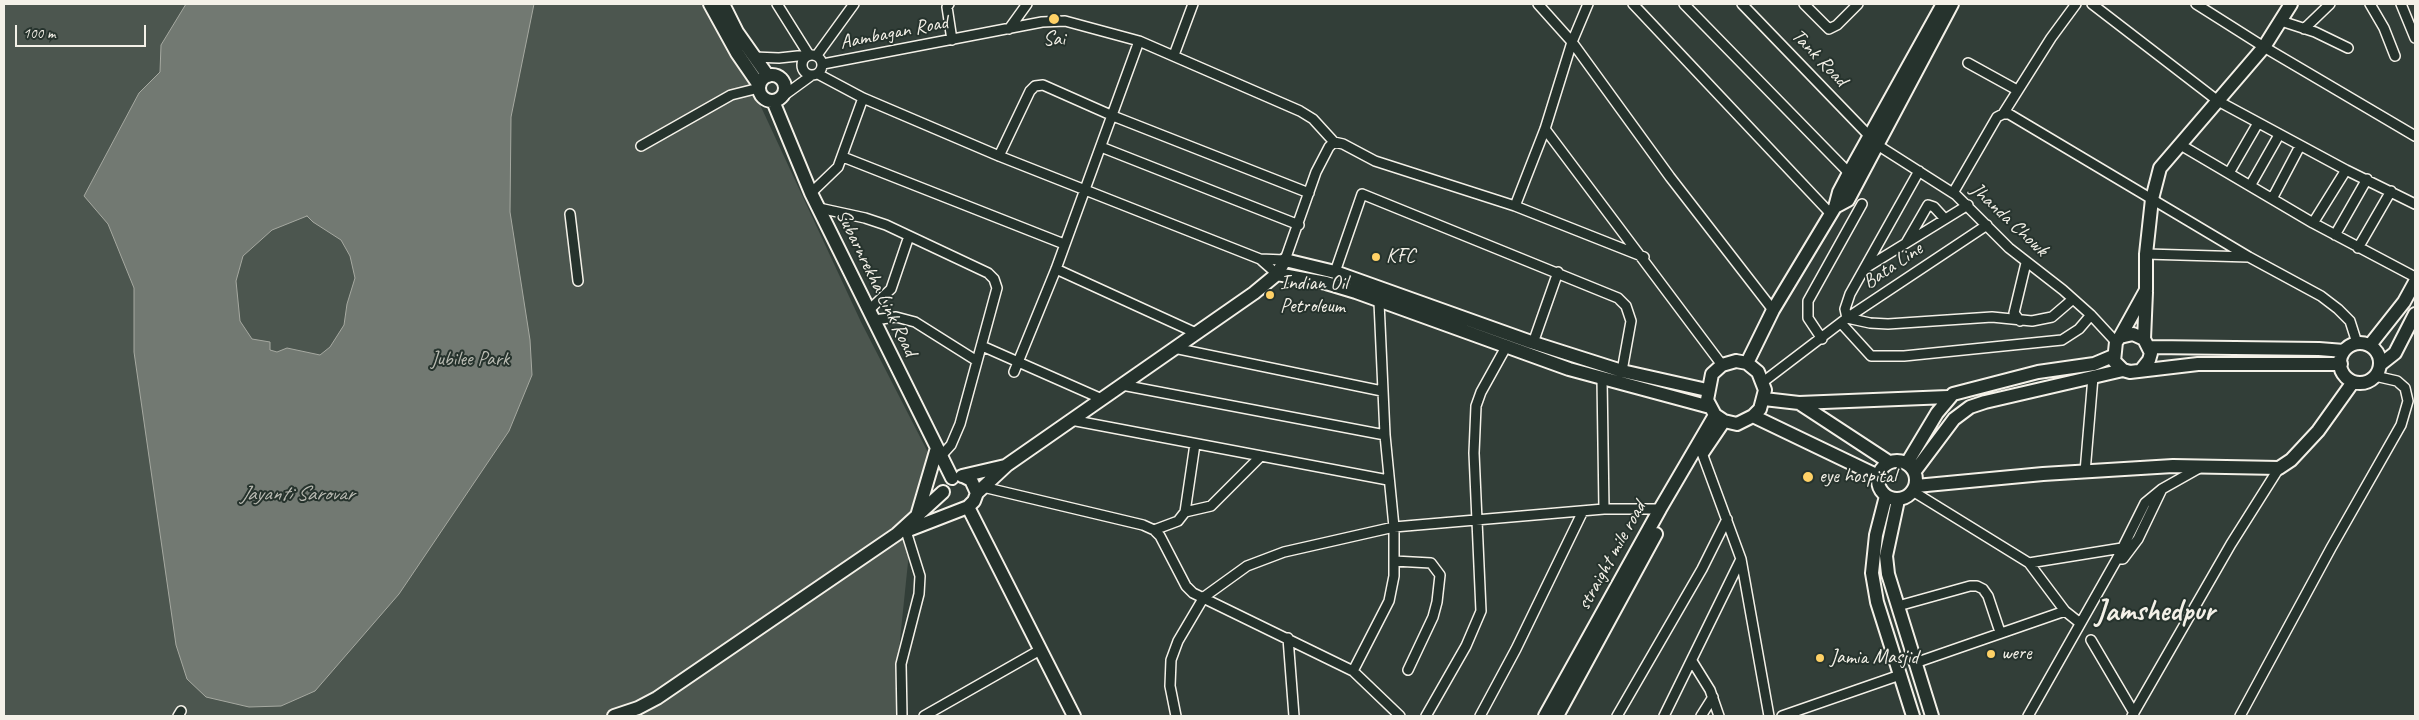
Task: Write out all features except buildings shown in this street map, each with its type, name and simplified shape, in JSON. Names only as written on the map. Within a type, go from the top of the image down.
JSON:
[{"type":"main road","name":"Subarnrekha Link Road","points":[[710,4],[737,53],[762,83]]},
{"type":"main road","name":"Subarnrekha Link Road","points":[[723,4],[737,32],[754,57],[762,83],[762,97],[776,100]]},
{"type":"main road","points":[[1832,210],[1848,200],[1874,141],[1943,4]]},
{"type":"main road","points":[[1747,363],[1773,310],[1832,210],[1838,192],[1849,172],[1874,141],[1952,4]]},
{"type":"main road","points":[[2142,369],[2149,360],[2146,254],[2152,199],[2160,168],[2264,46],[2291,4]]},
{"type":"main road","name":"Subarnrekha Link Road","points":[[762,83],[780,78],[784,82],[785,88],[776,100]]},
{"type":"main road","name":"Subarnrekha Link Road","points":[[776,100],[818,208],[939,452],[959,477]]},
{"type":"main road","points":[[901,532],[964,508],[974,501],[980,490],[1007,465],[1254,294],[1277,274],[1285,260],[1335,272],[1533,343],[1622,372],[1708,390]]},
{"type":"main road","points":[[1277,274],[1326,283],[1506,347],[1716,414],[1737,424],[1753,416],[1760,409],[1764,400],[1763,382],[1758,372],[1747,363],[1736,361],[1722,365],[1712,374],[1708,390],[1716,414]]},
{"type":"main road","points":[[2146,290],[2118,340],[2113,356],[2117,366],[2130,372],[2142,369],[2198,364],[2342,357],[2363,344],[2404,302],[2415,282]]},
{"type":"main road","points":[[2342,357],[2344,374],[2353,382],[2367,382],[2375,376],[2381,364],[2395,353],[2415,314]]},
{"type":"main road","points":[[2118,340],[2133,334],[2147,342],[2319,349],[2342,357]]},
{"type":"main road","points":[[2363,344],[2379,355],[2381,364]]},
{"type":"main road","points":[[1764,400],[1799,403],[1948,397],[1958,392],[2038,372],[2094,364],[2113,356]]},
{"type":"main road","points":[[1910,467],[1954,419],[1970,407],[2123,370]]},
{"type":"main road","points":[[1915,489],[2085,472],[2173,466],[2279,468],[2291,460],[2318,432],[2353,382]]},
{"type":"main road","points":[[1910,467],[1948,397]]},
{"type":"main road","points":[[1799,403],[1889,462],[1910,467],[1917,478],[1915,489],[1909,496],[1892,498],[1879,486],[1878,476],[1889,462]]},
{"type":"main road","name":"straight mile road","points":[[1557,716],[1667,513],[1702,453],[1716,414]]},
{"type":"main road","name":"straight mile road","points":[[1545,716],[1660,509],[1716,414]]},
{"type":"main road","points":[[1753,416],[1878,476]]},
{"type":"main road","points":[[917,516],[939,452]]},
{"type":"main road","points":[[964,508],[951,507],[945,500],[946,484],[959,477],[1007,465]]},
{"type":"main road","points":[[959,477],[971,480],[980,490]]},
{"type":"main road","points":[[614,716],[638,708],[657,698],[901,532],[944,492]]},
{"type":"main road","points":[[1892,498],[1886,556],[1898,606],[1932,716]]},
{"type":"main road","points":[[1892,498],[1876,535],[1872,573],[1877,602],[1913,716]]},
{"type":"main road","points":[[964,508],[1074,716]]},
{"type":"street","points":[[776,100],[815,75],[823,64],[811,55],[777,4]]},
{"type":"street","points":[[854,4],[802,65],[803,70],[863,98],[999,156],[1260,258],[1285,260],[1324,156],[1334,142],[1343,144],[1375,161],[1515,206],[1644,257]]},
{"type":"street","points":[[949,4],[947,7],[952,40]]},
{"type":"street","points":[[1009,29],[1027,4]]},
{"type":"street","points":[[1174,54],[1192,4]]},
{"type":"street","points":[[1538,4],[1572,42],[1670,177],[1773,310]]},
{"type":"street","points":[[1515,206],[1545,129],[1572,42],[1588,4]]},
{"type":"street","points":[[1633,4],[1832,210]]},
{"type":"street","points":[[1684,4],[1849,172]]},
{"type":"street","name":"Tank Road","points":[[1742,4],[1874,141]]},
{"type":"street","points":[[1804,4],[1829,29],[1837,26],[1858,4]]},
{"type":"street","points":[[1953,193],[1995,121],[2003,114],[2017,90],[2076,4]]},
{"type":"street","points":[[2092,4],[2218,101],[2300,146],[2415,204]]},
{"type":"street","points":[[2196,4],[2415,136]]},
{"type":"street","points":[[2304,29],[2330,4]]},
{"type":"street","points":[[2370,4],[2384,28],[2395,56]]},
{"type":"street","points":[[2401,4],[2415,38]]},
{"type":"street","name":"Aambagan Road","points":[[823,64],[1042,22],[1065,21],[1139,41],[1174,54],[1300,111],[1323,128],[1334,142]]},
{"type":"street","points":[[2281,21],[2348,48]]},
{"type":"street","points":[[1014,372],[1056,269],[1139,41]]},
{"type":"street","points":[[754,57],[779,58],[811,55]]},
{"type":"street","points":[[1968,63],[2017,90]]},
{"type":"street","points":[[641,146],[731,95],[762,83]]},
{"type":"street","points":[[999,156],[1030,91],[1035,86],[1043,85],[1113,116],[1309,193]]},
{"type":"street","points":[[811,193],[832,175],[843,158],[863,98]]},
{"type":"street","points":[[2003,114],[2009,114],[2249,257],[2321,296],[2350,321],[2363,344]]},
{"type":"street","points":[[2229,172],[2258,123]]},
{"type":"street","points":[[1545,129],[1644,257],[1722,365]]},
{"type":"street","points":[[2250,186],[2279,135]]},
{"type":"street","name":"Jhanda Chowk","points":[[1874,141],[1968,205],[2026,263],[2073,299],[2118,340]]},
{"type":"street","points":[[2179,144],[2313,223],[2415,277]]},
{"type":"street","points":[[2272,199],[2300,146]]},
{"type":"street","points":[[1101,147],[1299,225]]},
{"type":"street","points":[[843,158],[1064,244]]},
{"type":"street","points":[[2313,223],[2346,170]]},
{"type":"street","points":[[1919,171],[1846,302],[1844,321],[1871,356],[1904,356],[2062,340],[2079,329],[2091,315]]},
{"type":"street","points":[[2336,235],[2368,179]]},
{"type":"street","points":[[2358,248],[2391,191]]},
{"type":"street","points":[[1335,272],[1362,194],[1608,292],[1626,306],[1631,321],[1622,372]]},
{"type":"street","points":[[1822,339],[1808,318],[1808,301],[1862,204]]},
{"type":"street","points":[[1906,243],[1928,205],[1934,207],[1945,219]]},
{"type":"street","points":[[1864,269],[1968,205]]},
{"type":"street","points":[[818,208],[865,218],[909,236],[988,274],[994,279],[997,288],[957,434],[951,445],[939,452]]},
{"type":"street","points":[[570,214],[578,281]]},
{"type":"street","name":"Bata Line","points":[[1763,382],[1844,321],[1987,225]]},
{"type":"street","points":[[872,315],[891,289],[909,236]]},
{"type":"street","points":[[2146,254],[2249,257]]},
{"type":"street","points":[[1260,258],[1277,274]]},
{"type":"street","points":[[2021,321],[2014,313],[2026,263]]},
{"type":"street","points":[[1056,269],[1196,333]]},
{"type":"street","points":[[1533,343],[1558,272]]},
{"type":"street","points":[[1844,321],[1888,324],[1992,317],[2021,321],[2052,317],[2073,299]]},
{"type":"street","points":[[1353,671],[1389,601],[1393,588],[1394,527],[1388,480],[1382,391],[1379,302]]},
{"type":"street","points":[[872,315],[896,317],[915,322],[978,361]]},
{"type":"street","points":[[982,346],[1019,360],[1102,399]]},
{"type":"street","points":[[1426,716],[1471,637],[1481,610],[1474,453],[1476,406],[1481,392],[1506,347]]},
{"type":"street","points":[[1174,348],[1382,391]]},
{"type":"street","points":[[2240,716],[2331,548],[2401,425],[2408,401],[2405,388],[2397,381],[2375,376]]},
{"type":"street","points":[[2085,472],[2093,377]]},
{"type":"street","points":[[1602,379],[1604,509]]},
{"type":"street","points":[[2405,388],[2415,384]]},
{"type":"street","points":[[1122,385],[1385,436]]},
{"type":"street","points":[[1071,420],[1388,480]]},
{"type":"street","points":[[1154,530],[1178,521],[1185,512],[1195,444]]},
{"type":"street","points":[[1702,453],[1741,559],[1769,716]]},
{"type":"street","points":[[1185,512],[1211,506],[1261,456]]},
{"type":"street","points":[[2028,716],[2117,559],[2145,503],[2162,489],[2201,467]]},
{"type":"street","points":[[2133,715],[2231,544],[2279,468]]},
{"type":"street","points":[[1915,489],[2029,562],[2065,611],[2080,624]]},
{"type":"street","points":[[2117,559],[2123,559],[2138,539],[2162,489]]},
{"type":"street","points":[[980,490],[1142,525],[1154,530],[1160,536],[1186,586],[1193,593],[1353,671],[1400,716]]},
{"type":"street","points":[[1176,716],[1170,686],[1171,660],[1178,640],[1204,597],[1247,566],[1267,557],[1394,527],[1604,509],[1660,509]]},
{"type":"street","points":[[1480,716],[1516,649],[1583,511]]},
{"type":"street","points":[[1616,716],[1702,569],[1727,519]]},
{"type":"street","points":[[901,532],[920,576],[919,594],[901,664],[902,716]]},
{"type":"street","points":[[2029,562],[2122,548]]},
{"type":"street","points":[[1664,716],[1741,559]]},
{"type":"street","points":[[1394,561],[1430,563],[1440,574],[1437,602],[1433,617],[1408,670]]},
{"type":"street","points":[[1898,606],[1970,586],[1977,586],[1983,589],[1988,596],[2000,632]]},
{"type":"street","points":[[1915,663],[2065,611]]},
{"type":"street","points":[[1288,638],[1294,716]]},
{"type":"street","points":[[2091,640],[2133,715]]},
{"type":"street","points":[[924,716],[1040,650]]},
{"type":"street","points":[[1692,661],[1713,697],[1719,716]]},
{"type":"street","points":[[1782,716],[1900,675]]},
{"type":"street","points":[[1701,716],[1713,697]]},
{"type":"green space","name":"Jubilee Park","points":[[4,4],[701,4],[749,81],[861,322],[936,468],[910,543],[898,659],[905,716],[4,716]]},
{"type":"water","name":"Jayanti Sarovar","points":[[186,4],[534,4],[511,117],[510,212],[530,340],[532,375],[509,431],[399,594],[315,691],[281,706],[249,707],[206,697],[187,679],[176,645],[134,352],[134,288],[108,224],[84,196],[139,93],[160,72],[161,45]],"holes":[[[307,216],[341,240],[350,256],[355,278],[347,304],[344,325],[330,347],[320,355],[287,348],[277,352],[270,350],[270,342],[252,339],[240,321],[236,281],[243,256],[272,230]]]},
{"type":"place","name":"Sai","points":[[1054,19]]},
{"type":"place","name":"KFC","points":[[1376,257]]},
{"type":"place","name":"Indian Oil Petroleum","points":[[1270,295]]},
{"type":"place","name":"eye hospital","points":[[1808,477]]},
{"type":"place","name":"were","points":[[1991,654]]},
{"type":"place","name":"Jamia Masjid","points":[[1820,658]]},
{"type":"district","name":"Jamshedpur","points":[[2155,612]]}]
